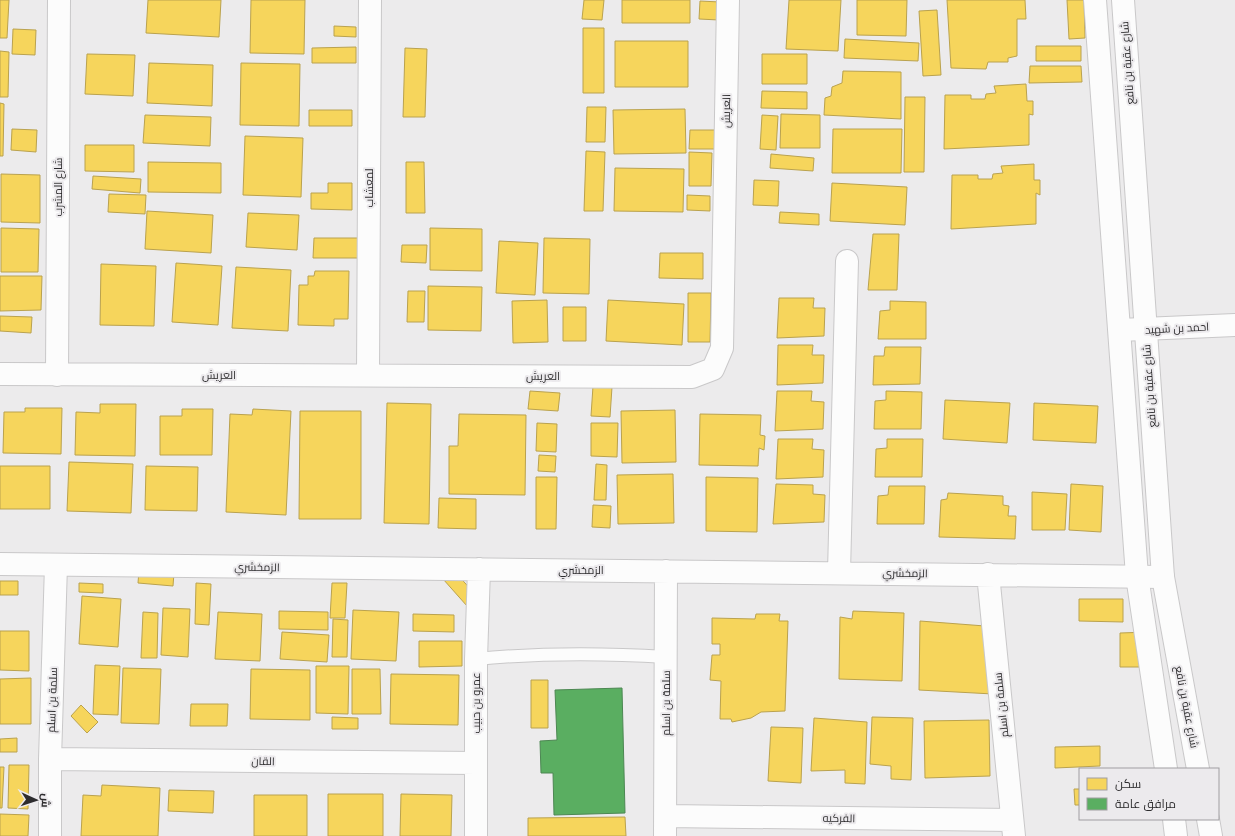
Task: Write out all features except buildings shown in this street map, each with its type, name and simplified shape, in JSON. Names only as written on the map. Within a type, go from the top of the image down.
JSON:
[{"type":"street","name":"شارع المشرب","points":[[57,375],[59,0]]},
{"type":"street","name":"لمعشاب","points":[[368,375],[370,0]]},
{"type":"street","name":"العريش","points":[[0,374],[692,377],[713,369],[722,348],[728,0]]},
{"type":"street","points":[[1095,0],[1137,576],[1166,768]]},
{"type":"street","name":"شارع عقبة بن نافع","points":[[1123,0],[1162,577],[1198,768]]},
{"type":"street","points":[[839,572],[847,261]]},
{"type":"street","name":"احمد بن شهيد","points":[[1120,330],[1235,325]]},
{"type":"street","name":"الزمخشري","points":[[0,564],[839,572],[1162,577]]},
{"type":"street","name":"سلمة بن اسلم","points":[[50,836],[50,759],[56,565]]},
{"type":"street","name":"عمرو بن حبيب","points":[[476,836],[476,659],[479,569]]},
{"type":"street","name":"سلمة بن اسلم","points":[[665,826],[666,571]]},
{"type":"street","name":"سلمة بن اسلم","points":[[988,574],[1013,828]]},
{"type":"street","name":"القان","points":[[50,759],[476,763]]},
{"type":"street","points":[[1174,820],[1176,836]]},
{"type":"street","points":[[1208,820],[1211,836]]},
{"type":"street","name":"الفركيه","points":[[665,826],[1013,828]]},
{"type":"lane","points":[[476,659],[523,655],[616,653],[666,657]]}]
